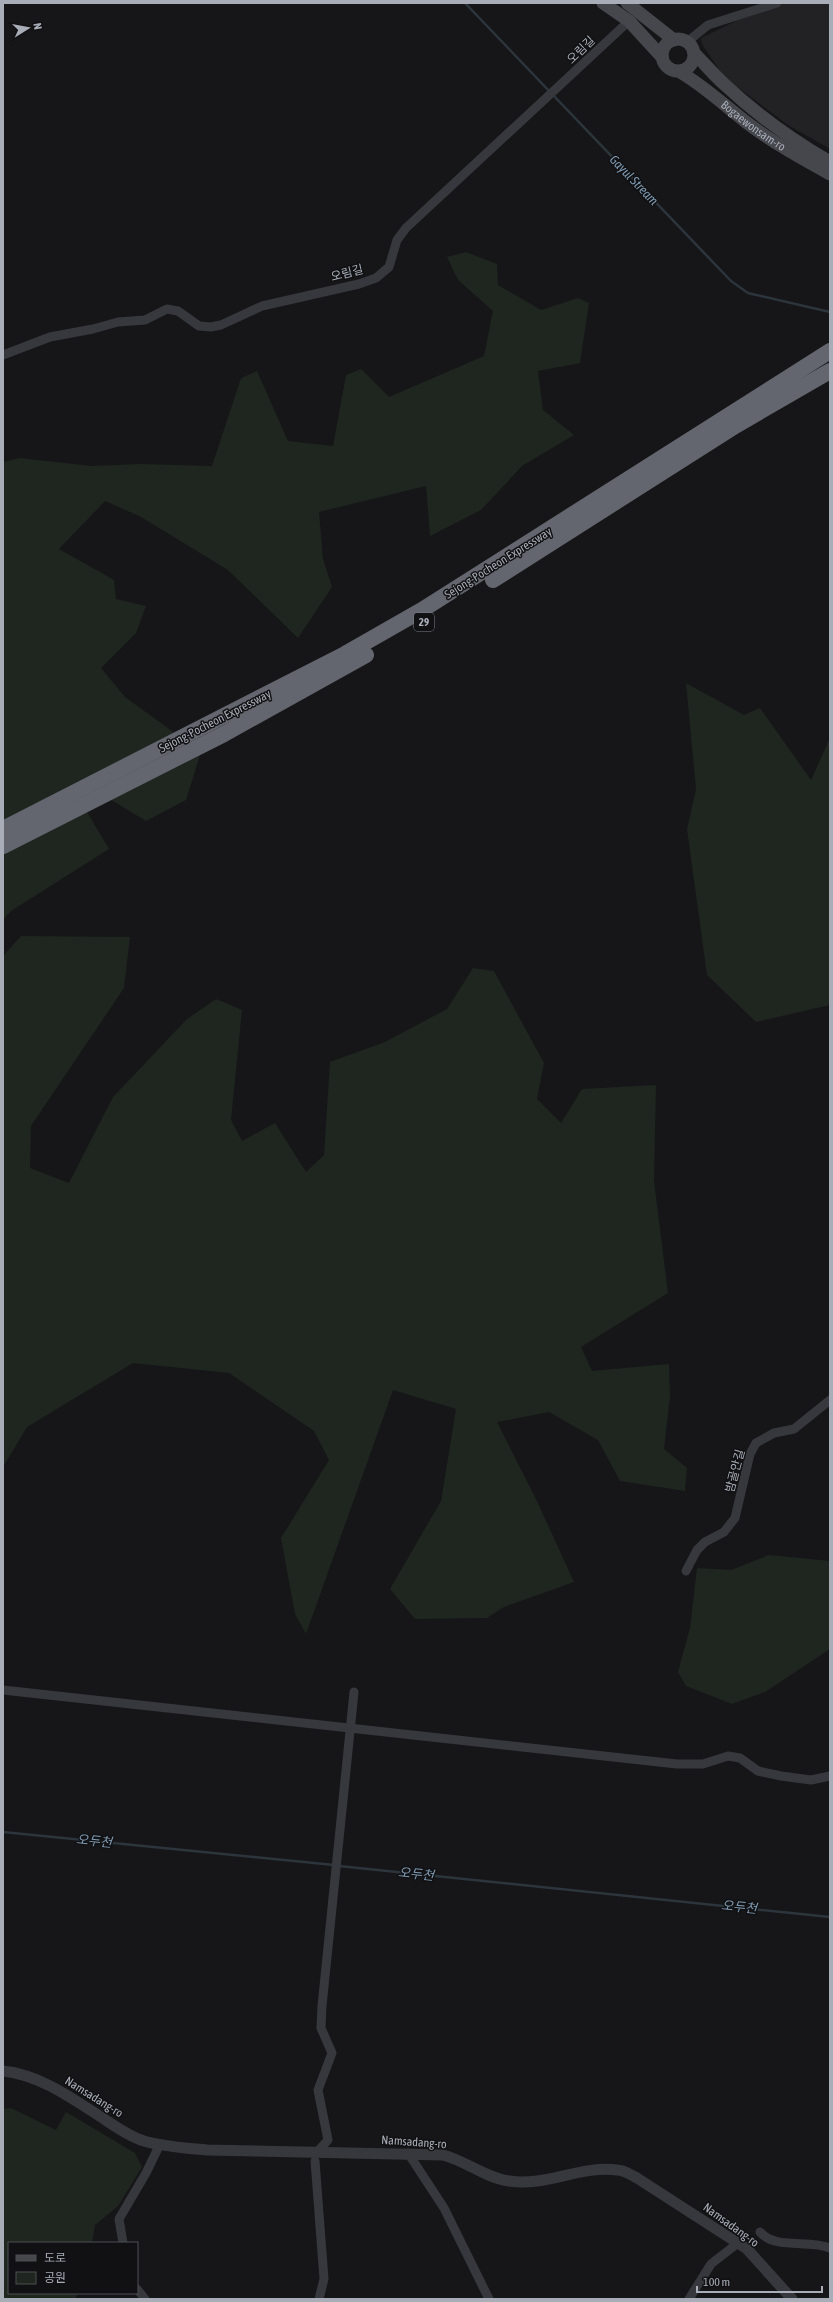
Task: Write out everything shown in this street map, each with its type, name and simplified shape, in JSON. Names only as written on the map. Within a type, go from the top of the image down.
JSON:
[{"type":"highway","name":"Sejong-Pocheon Expressway","points":[[3,829],[345,654],[422,610],[503,561],[807,364],[830,351]]},
{"type":"highway","name":"Sejong-Pocheon Expressway","points":[[3,846],[224,734],[419,625],[547,547],[735,426],[830,371]]},
{"type":"main road","points":[[603,3],[629,21],[662,57],[666,67],[670,70],[680,72],[689,67],[690,48],[674,40],[627,3]]},
{"type":"main road","points":[[662,57],[665,46],[674,40]]},
{"type":"main road","name":"Bogaewonsam-ro","points":[[690,48],[724,84],[773,125],[794,141],[830,162]]},
{"type":"main road","name":"Bogaewonsam-ro","points":[[680,72],[699,83],[790,153],[830,174]]},
{"type":"street","points":[[690,48],[708,25],[777,3]]},
{"type":"street","name":"오림길","points":[[3,355],[50,337],[118,322],[144,320],[167,309],[178,311],[199,326],[216,326],[262,306],[359,284],[376,278],[389,267],[397,240],[406,228],[562,85],[629,21]]},
{"type":"street","name":"밤골안길","points":[[686,1571],[697,1550],[705,1542],[724,1532],[735,1518],[750,1454],[756,1443],[774,1433],[794,1429],[830,1400]]},
{"type":"street","points":[[3,1690],[677,1764],[703,1764],[728,1756],[740,1758],[758,1771],[781,1776],[811,1780],[830,1776]]},
{"type":"street","points":[[319,2299],[324,2279],[316,2156],[328,2140],[318,2090],[332,2053],[321,2028],[348,1728],[354,1692]]},
{"type":"street","name":"Namsadang-ro","points":[[3,2071],[16,2072],[54,2087],[116,2127],[143,2141],[160,2144],[207,2150],[316,2156],[408,2153],[443,2155],[459,2160],[508,2181],[545,2181],[603,2169],[619,2170],[637,2178],[747,2249],[792,2299]]},
{"type":"street","points":[[123,2242],[119,2219],[146,2173],[160,2144]]},
{"type":"street","points":[[408,2153],[444,2208],[489,2299]]},
{"type":"street","points":[[760,2232],[764,2237],[773,2241],[819,2244],[830,2248]]},
{"type":"street","points":[[690,2299],[696,2285],[711,2264],[738,2243]]},
{"type":"street","points":[[138,2290],[145,2299]]},
{"type":"shaded area","points":[[785,3],[830,3],[830,149],[788,125],[724,77],[702,44],[701,38],[738,20]]},
{"type":"green space","points":[[466,252],[497,264],[498,285],[541,310],[578,298],[589,303],[580,363],[538,371],[543,410],[574,435],[522,466],[481,510],[430,536],[426,486],[319,512],[323,559],[332,587],[298,638],[228,570],[141,517],[105,501],[59,549],[114,580],[116,599],[146,606],[136,633],[101,668],[125,697],[201,752],[186,800],[146,821],[105,796],[74,790],[109,849],[11,911],[3,920],[3,462],[20,458],[91,466],[141,464],[212,466],[241,378],[257,371],[288,441],[333,446],[346,375],[361,369],[389,397],[484,356],[493,311],[458,280],[447,257]]},
{"type":"green space","points":[[686,683],[744,715],[760,708],[811,780],[830,738],[830,1005],[756,1022],[707,975],[687,829],[696,789]]},
{"type":"green space","points":[[21,936],[130,937],[124,988],[31,1126],[30,1168],[69,1183],[113,1097],[187,1019],[216,999],[242,1010],[231,1120],[242,1141],[275,1123],[306,1172],[324,1155],[330,1062],[385,1042],[447,1009],[473,968],[494,971],[544,1063],[537,1099],[561,1123],[582,1089],[656,1085],[654,1181],[668,1293],[581,1347],[592,1371],[669,1364],[670,1396],[664,1449],[687,1468],[685,1491],[620,1481],[598,1440],[549,1412],[497,1422],[536,1499],[574,1582],[504,1607],[487,1618],[415,1619],[390,1589],[441,1501],[456,1409],[393,1390],[306,1634],[295,1614],[281,1538],[329,1460],[314,1431],[229,1373],[133,1363],[27,1427],[3,1467],[3,956]]},
{"type":"green space","points":[[769,1555],[830,1561],[830,1649],[765,1692],[732,1704],[686,1686],[678,1672],[690,1628],[697,1568],[731,1570]]},
{"type":"green space","points":[[11,2108],[56,2130],[66,2112],[135,2153],[142,2167],[118,2206],[95,2225],[92,2242],[8,2242],[8,2294],[78,2294],[75,2299],[3,2299],[3,2109]]},
{"type":"waterway","name":"Gayul Stream","points":[[465,3],[731,281],[748,293],[830,312]]},
{"type":"waterway","name":"오두천","points":[[3,1832],[334,1865]]},
{"type":"waterway","name":"오두천","points":[[339,1866],[830,1917]]}]
